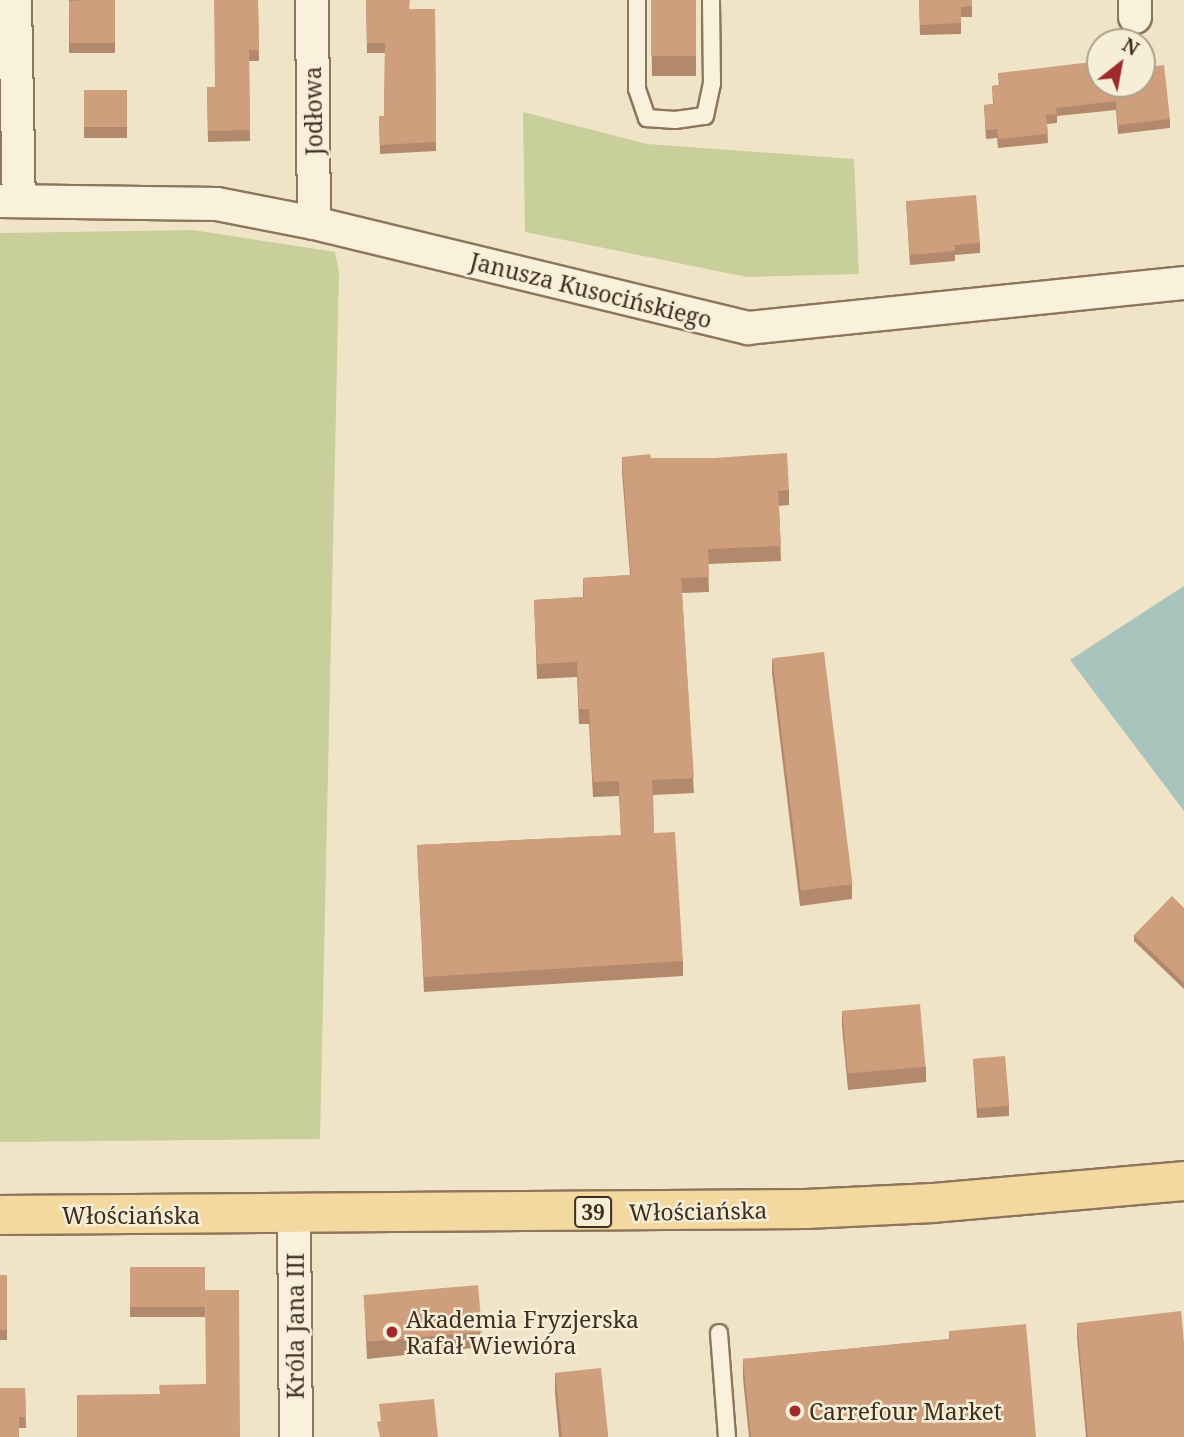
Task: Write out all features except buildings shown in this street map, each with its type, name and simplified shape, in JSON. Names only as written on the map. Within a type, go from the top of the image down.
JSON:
[{"type":"main road","name":"Włościańska","points":[[0,1215],[294,1215],[806,1209],[933,1203],[1184,1181]]},
{"type":"street","points":[[10,201],[15,0]]},
{"type":"street","name":"Jodłowa","points":[[312,0],[314,223]]},
{"type":"street","name":"Janusza Kusocińskiego","points":[[10,201],[217,204],[314,223],[748,328],[1184,283]]},
{"type":"street","name":"Króla Jana III","points":[[294,1215],[296,1437]]},
{"type":"lane","points":[[636,0],[637,89],[647,118],[676,120],[705,116],[712,84],[711,0]]},
{"type":"lane","points":[[719,1333],[727,1437]]},
{"type":"green space","points":[[523,112],[647,144],[854,159],[859,274],[747,277],[525,232]]},
{"type":"green space","points":[[193,230],[335,252],[339,273],[320,1139],[0,1142],[0,233]]},
{"type":"water","points":[[1184,586],[1184,811],[1070,660]]},
{"type":"place","name":"Akademia Fryzjerska Rafał Wiewióra","points":[[392,1332]]},
{"type":"place","name":"Carrefour Market","points":[[795,1411]]}]
